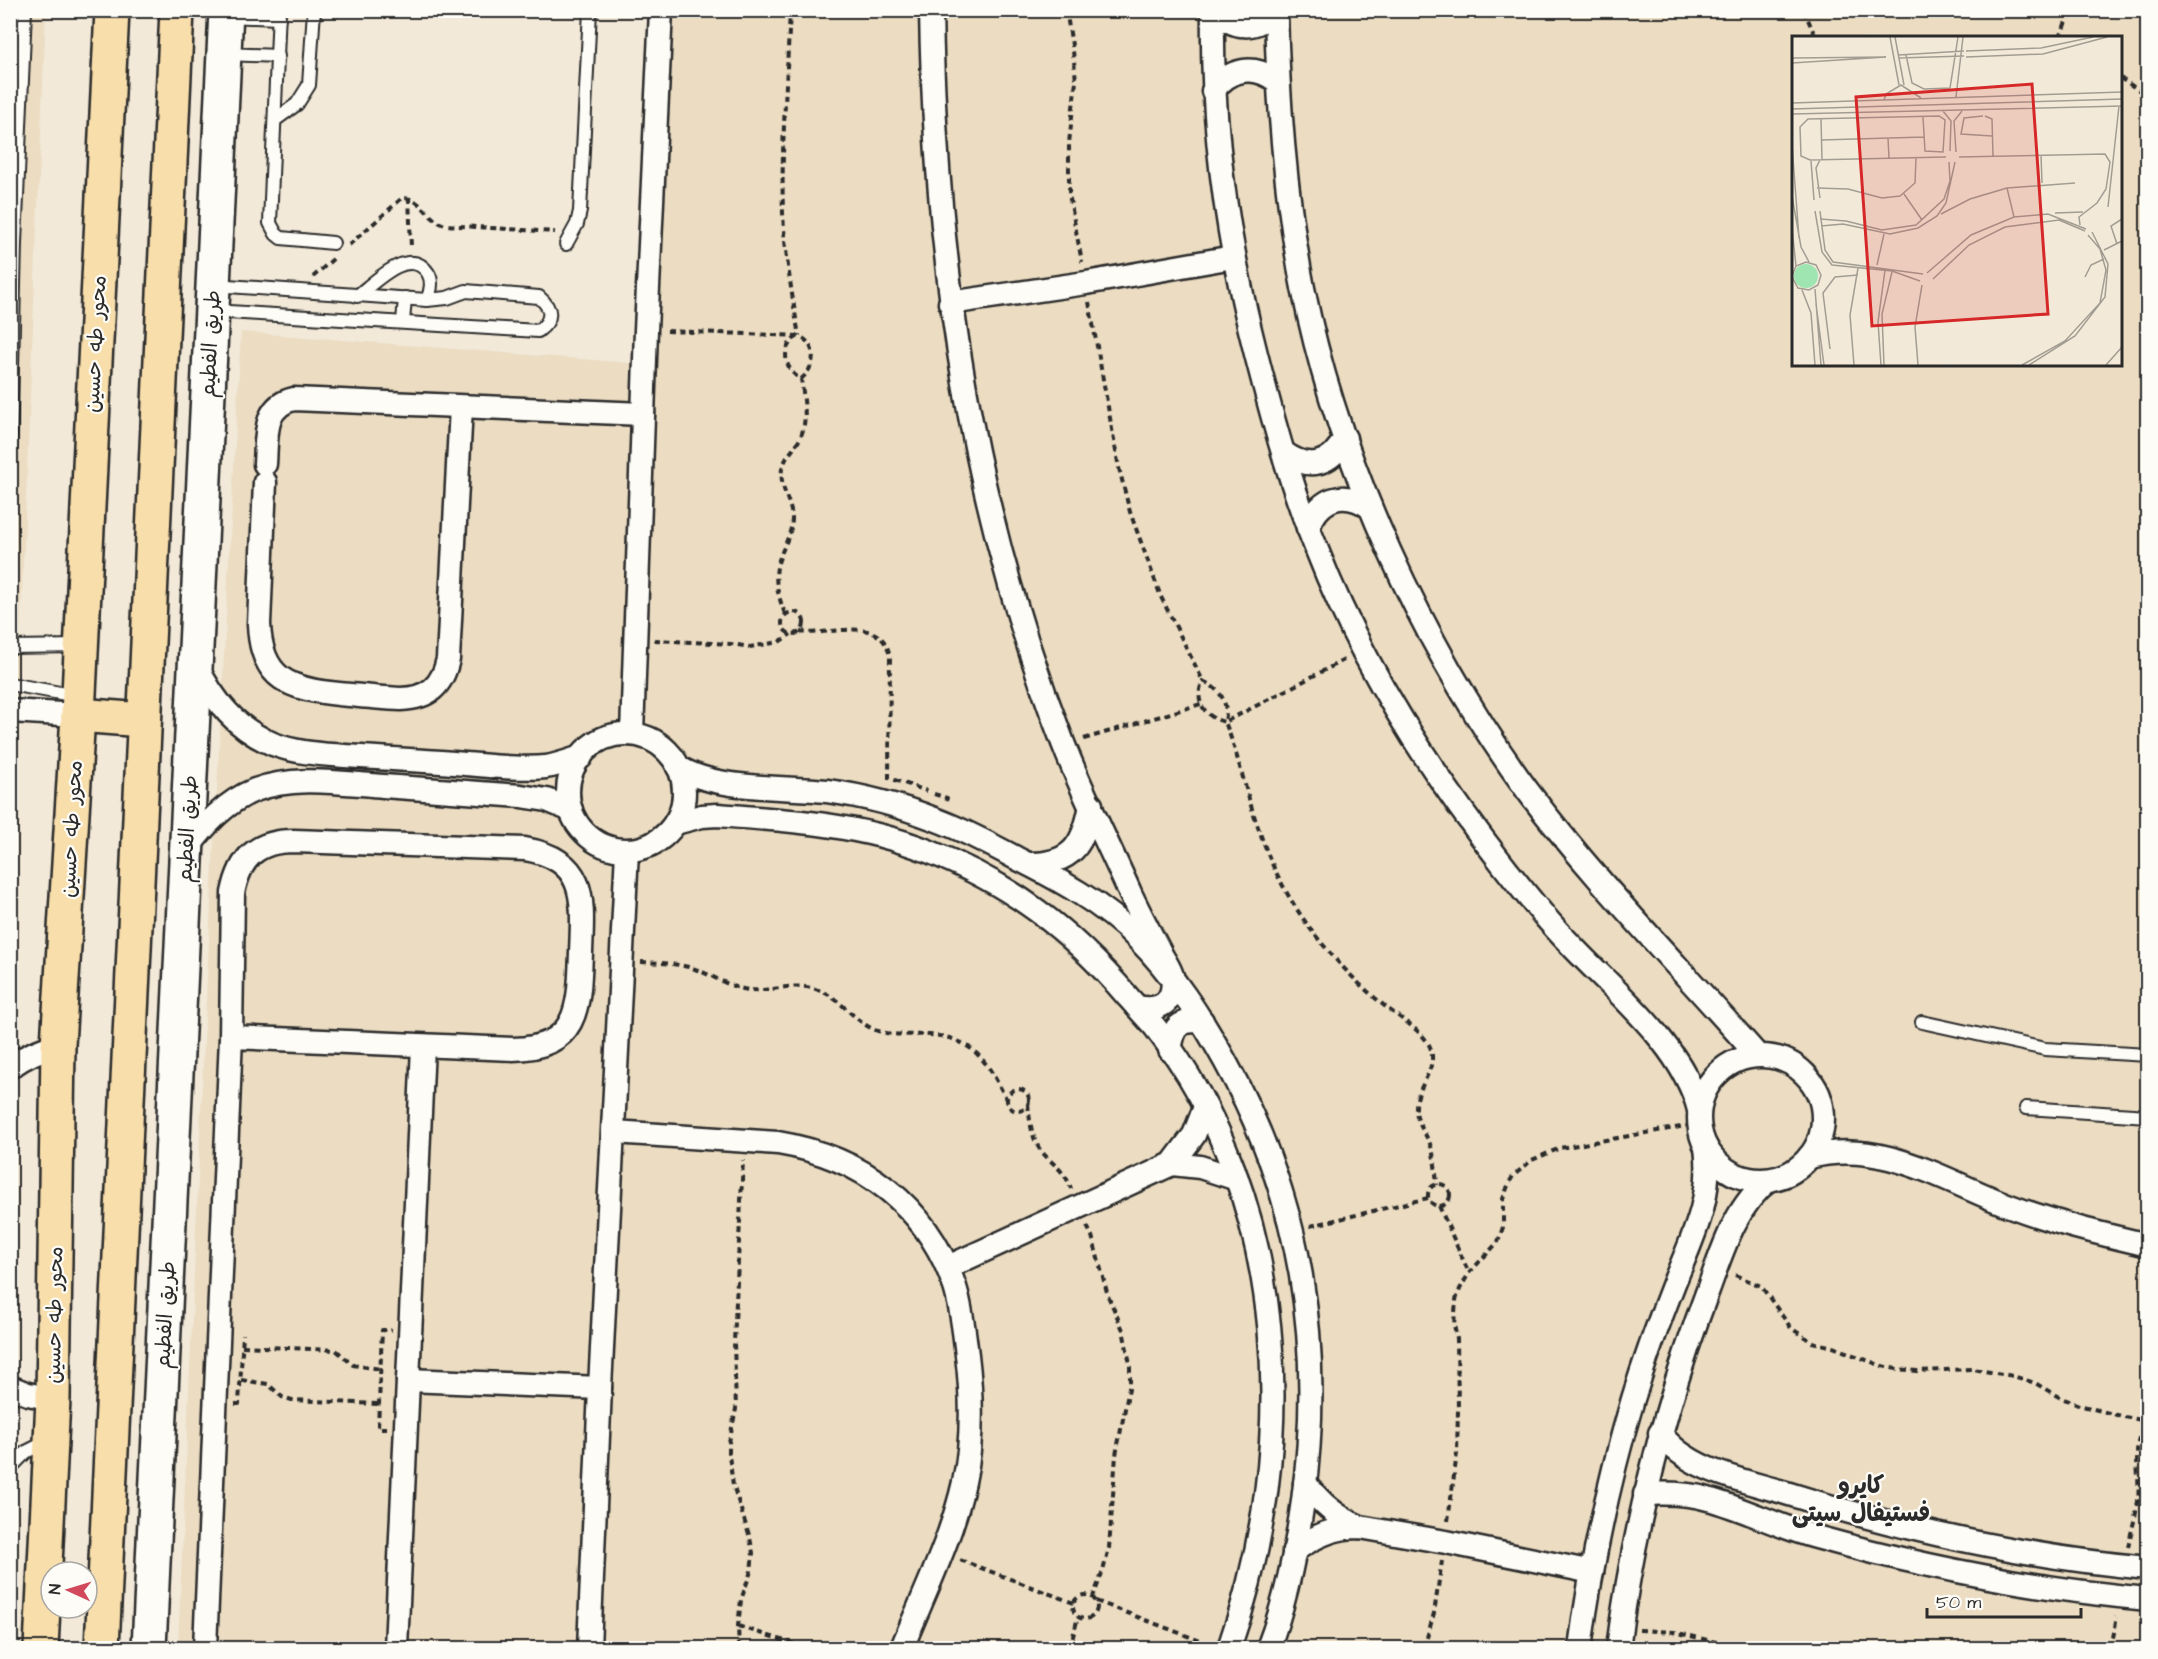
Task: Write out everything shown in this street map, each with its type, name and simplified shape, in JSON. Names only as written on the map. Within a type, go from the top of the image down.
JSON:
[{"type":"main road","name":"محور طه حسين","points":[[41,1648],[52,1439],[58,1045],[78,706],[112,10]]},
{"type":"main road","points":[[102,1648],[177,10]]},
{"type":"main road","points":[[78,706],[143,720]]},
{"type":"street","points":[[632,734],[646,330],[661,10]]},
{"type":"street","points":[[931,10],[939,195],[950,303],[965,397],[992,517],[1033,659],[1064,744],[1134,900],[1172,975],[1228,1066],[1257,1126],[1283,1194],[1300,1268],[1310,1344],[1310,1432],[1305,1483],[1294,1551],[1275,1632],[1268,1648]]},
{"type":"street","points":[[1215,10],[1228,21],[1239,26],[1250,26],[1260,22],[1270,16],[1274,10]]},
{"type":"street","points":[[1215,10],[1213,92],[1221,181],[1233,257],[1263,384],[1284,453],[1308,528],[1344,611],[1412,735],[1481,837],[1567,942],[1665,1042],[1695,1094],[1708,1167],[1703,1207],[1698,1227],[1653,1338],[1633,1400],[1616,1463],[1592,1572],[1580,1648]]},
{"type":"street","points":[[1274,10],[1277,81],[1286,182],[1303,290],[1316,344],[1345,438],[1370,507],[1439,649],[1495,743],[1526,788],[1602,884],[1757,1055]]},
{"type":"street","name":"طريق الفطيم","points":[[150,1648],[225,13]]},
{"type":"street","points":[[1213,92],[1227,76],[1248,70],[1258,71],[1277,81]]},
{"type":"street","points":[[950,303],[1086,283],[1233,257]]},
{"type":"street","points":[[461,407],[448,659],[445,673],[438,685],[414,699],[401,699],[311,691],[293,686],[277,676],[266,661],[259,643],[258,624],[265,473],[270,417],[273,410],[286,401],[294,399],[643,414]]},
{"type":"street","points":[[1284,453],[1306,464],[1319,463],[1330,458],[1345,438]]},
{"type":"street","points":[[1308,528],[1313,516],[1333,499],[1346,497],[1359,500],[1370,507]]},
{"type":"street","points":[[195,664],[220,706],[236,721],[254,734],[274,744],[295,750],[351,756],[524,767],[558,765],[581,757]]},
{"type":"street","points":[[10,711],[78,706]]},
{"type":"street","points":[[632,734],[655,742],[664,748],[678,767],[683,781],[684,796],[675,823],[666,834],[641,849],[627,851],[599,844],[577,824],[571,810],[569,782],[573,769],[591,746],[604,739],[632,734]]},
{"type":"street","points":[[678,767],[690,774],[719,781],[826,791],[894,805],[938,820],[1057,878],[1135,935],[1172,975],[1171,990],[1167,1000],[1160,1008],[1137,1007]]},
{"type":"street","points":[[186,851],[210,821],[238,798],[255,790],[291,782],[521,796],[547,800],[571,810]]},
{"type":"street","points":[[1029,864],[1046,864],[1061,860],[1075,850],[1084,836],[1091,805]]},
{"type":"street","points":[[675,823],[702,816],[717,815],[813,823],[861,831],[925,850],[988,879],[1046,916],[1098,962],[1154,1027],[1170,1050],[1205,1107],[1237,1179],[1256,1241],[1263,1277],[1271,1350],[1270,1452],[1261,1527],[1245,1597],[1229,1648]]},
{"type":"street","points":[[205,1648],[231,1037],[233,894],[237,874],[255,851],[278,841],[294,841],[540,851],[566,867],[575,879],[581,893],[583,908],[580,998],[574,1017],[564,1031],[549,1043],[532,1049],[231,1037]]},
{"type":"street","points":[[589,1648],[627,851]]},
{"type":"street","points":[[1170,1050],[1173,1034],[1179,1025],[1188,1020],[1202,1021]]},
{"type":"street","points":[[10,1067],[33,1053],[58,1045]]},
{"type":"street","points":[[396,1648],[423,1046]]},
{"type":"street","points":[[1699,1116],[1705,1089],[1718,1072],[1736,1060],[1757,1055],[1777,1058],[1796,1066],[1811,1080],[1820,1099],[1823,1119],[1819,1139],[1809,1157],[1798,1168],[1784,1176],[1768,1180],[1753,1180],[1739,1176],[1720,1165],[1706,1147]]},
{"type":"street","points":[[948,1268],[1172,1164],[1194,1135],[1205,1107]]},
{"type":"street","points":[[614,1132],[778,1143],[803,1147],[850,1164],[872,1177],[892,1192],[937,1246],[948,1268],[961,1312],[969,1371],[969,1443],[964,1480],[943,1554],[902,1648]]},
{"type":"street","points":[[1809,1157],[1842,1152],[1884,1155],[1914,1164],[1966,1188],[2056,1221],[2148,1245]]},
{"type":"street","points":[[1172,1164],[1200,1167],[1237,1179]]},
{"type":"street","points":[[1619,1639],[1645,1494],[1660,1433],[1685,1351],[1716,1268],[1738,1218],[1758,1188],[1768,1180]]},
{"type":"street","points":[[408,1380],[600,1388]]},
{"type":"street","points":[[10,1387],[28,1394],[53,1399]]},
{"type":"street","points":[[1660,1433],[1680,1452],[1707,1468],[1826,1506],[1974,1543],[2136,1568]]},
{"type":"street","points":[[1305,1483],[1331,1511],[1360,1527]]},
{"type":"street","points":[[1645,1494],[1677,1494],[1709,1499],[1813,1536],[1962,1572],[2037,1585],[2148,1599]]},
{"type":"street","points":[[1294,1551],[1319,1535],[1332,1530],[1360,1527],[1592,1572]]},
{"type":"lane","points":[[10,450],[13,243],[25,10]]},
{"type":"lane","points":[[275,120],[297,104],[309,85],[314,10]]},
{"type":"lane","points":[[566,244],[573,233],[580,211],[590,10]]},
{"type":"lane","points":[[225,13],[279,14],[270,223],[272,230],[281,238],[333,243]]},
{"type":"lane","points":[[223,54],[278,56]]},
{"type":"lane","points":[[357,296],[394,267],[403,263],[412,263],[421,266],[428,273],[431,282],[427,300]]},
{"type":"lane","points":[[297,291],[427,300],[447,298],[466,291],[539,297],[547,304],[550,314],[547,324],[538,331],[317,316],[212,298],[297,291]]},
{"type":"lane","points":[[317,316],[320,293]]},
{"type":"lane","points":[[403,322],[405,298]]},
{"type":"lane","points":[[10,647],[80,646]]},
{"type":"lane","points":[[10,684],[78,706]]},
{"type":"lane","points":[[1922,1022],[2045,1049],[2078,1053],[2148,1055]]},
{"type":"lane","points":[[2026,1108],[2148,1116]]},
{"type":"lane","points":[[10,1468],[26,1452],[52,1439]]},
{"type":"path","points":[[790,10],[782,180],[791,292],[799,336]]},
{"type":"path","points":[[1066,10],[1076,81],[1069,143],[1069,194],[1119,468],[1130,512],[1161,597],[1203,681],[1213,686],[1222,696],[1226,709],[1225,722],[1238,754],[1256,822],[1269,856],[1301,915],[1319,940],[1346,970],[1383,1005],[1423,1037],[1432,1050],[1431,1068],[1416,1105],[1419,1123],[1432,1150],[1437,1185]]},
{"type":"path","points":[[1804,10],[1815,36]]},
{"type":"path","points":[[2061,36],[2070,10]]},
{"type":"path","points":[[2122,79],[2148,96]]},
{"type":"path","points":[[409,197],[412,263]]},
{"type":"path","points":[[297,291],[401,199],[409,197],[415,200],[436,223],[444,225],[573,233]]},
{"type":"path","points":[[646,330],[799,336],[805,338],[814,356],[812,366],[801,379]]},
{"type":"path","points":[[799,336],[792,339],[786,353],[786,360],[793,375],[801,379]]},
{"type":"path","points":[[785,614],[777,592],[776,580],[778,562],[789,537],[792,519],[781,473],[786,457],[799,442],[802,433],[804,406],[801,379]]},
{"type":"path","points":[[791,634],[786,632],[782,626],[782,620],[785,614],[794,611],[802,615],[804,624],[800,632]]},
{"type":"path","points":[[634,640],[731,644],[750,647],[779,642],[791,634],[800,632],[820,634],[844,629],[862,630],[875,634],[885,642],[890,657],[889,778],[947,798],[938,820]]},
{"type":"path","points":[[1203,681],[1199,692],[1201,704],[1210,716],[1225,722],[1364,650]]},
{"type":"path","points":[[1064,744],[1201,704]]},
{"type":"path","points":[[622,961],[678,965],[729,985],[751,990],[792,986],[818,990],[830,996],[863,1024],[877,1030],[891,1034],[931,1034],[966,1046],[990,1068],[1012,1109],[1021,1111],[1028,1104]]},
{"type":"path","points":[[1007,1100],[1011,1091],[1020,1089],[1028,1094],[1030,1123],[1036,1143],[1068,1179],[1078,1208],[1092,1236],[1104,1286],[1127,1344],[1130,1383],[1116,1455],[1109,1548],[1093,1597]]},
{"type":"path","points":[[1424,1648],[1434,1613],[1446,1542],[1458,1431],[1458,1367],[1454,1311],[1460,1288],[1468,1273],[1498,1242],[1503,1227],[1502,1208],[1505,1191],[1513,1176],[1532,1160],[1560,1148],[1699,1116]]},
{"type":"path","points":[[739,1648],[738,1626],[741,1600],[751,1571],[753,1553],[748,1529],[733,1485],[729,1455],[729,1442],[736,1409],[734,1342],[744,1141]]},
{"type":"path","points":[[1437,1185],[1445,1186],[1450,1194],[1447,1203],[1439,1206],[1434,1205],[1428,1198],[1430,1190],[1437,1185]]},
{"type":"path","points":[[1292,1230],[1428,1198]]},
{"type":"path","points":[[1439,1206],[1468,1273]]},
{"type":"path","points":[[1716,1268],[1761,1286],[1791,1328],[1812,1342],[1897,1369],[1917,1371],[1973,1369],[2013,1376],[2035,1383],[2079,1405],[2147,1419],[2139,1439],[2136,1457],[2138,1498],[2136,1568]]},
{"type":"path","points":[[239,1404],[243,1334]]},
{"type":"path","points":[[242,1346],[336,1350],[353,1365],[381,1369]]},
{"type":"path","points":[[241,1380],[268,1384],[282,1397],[292,1400],[379,1404]]},
{"type":"path","points":[[943,1554],[1074,1603]]},
{"type":"path","points":[[1082,1595],[1093,1597],[1096,1601],[1097,1612],[1094,1616],[1083,1620],[1075,1613],[1074,1603],[1082,1595]]},
{"type":"path","points":[[2111,1648],[2121,1596]]},
{"type":"path","points":[[1096,1601],[1220,1648]]},
{"type":"path","points":[[1070,1648],[1078,1617]]},
{"type":"path","points":[[738,1626],[807,1648]]},
{"type":"path","points":[[1619,1639],[1674,1632],[1741,1648]]},
{"type":"shaded area","points":[[46,10],[17,712],[11,788],[10,11]]},
{"type":"shaded area","name":"كايرو فستيفال سيتى","points":[[661,11],[2147,11],[2147,1648],[178,1648],[205,1019],[241,332],[642,364]]},
{"type":"district","name":"كايرو فستيفال سيتى","points":[[1861,1499]]}]
